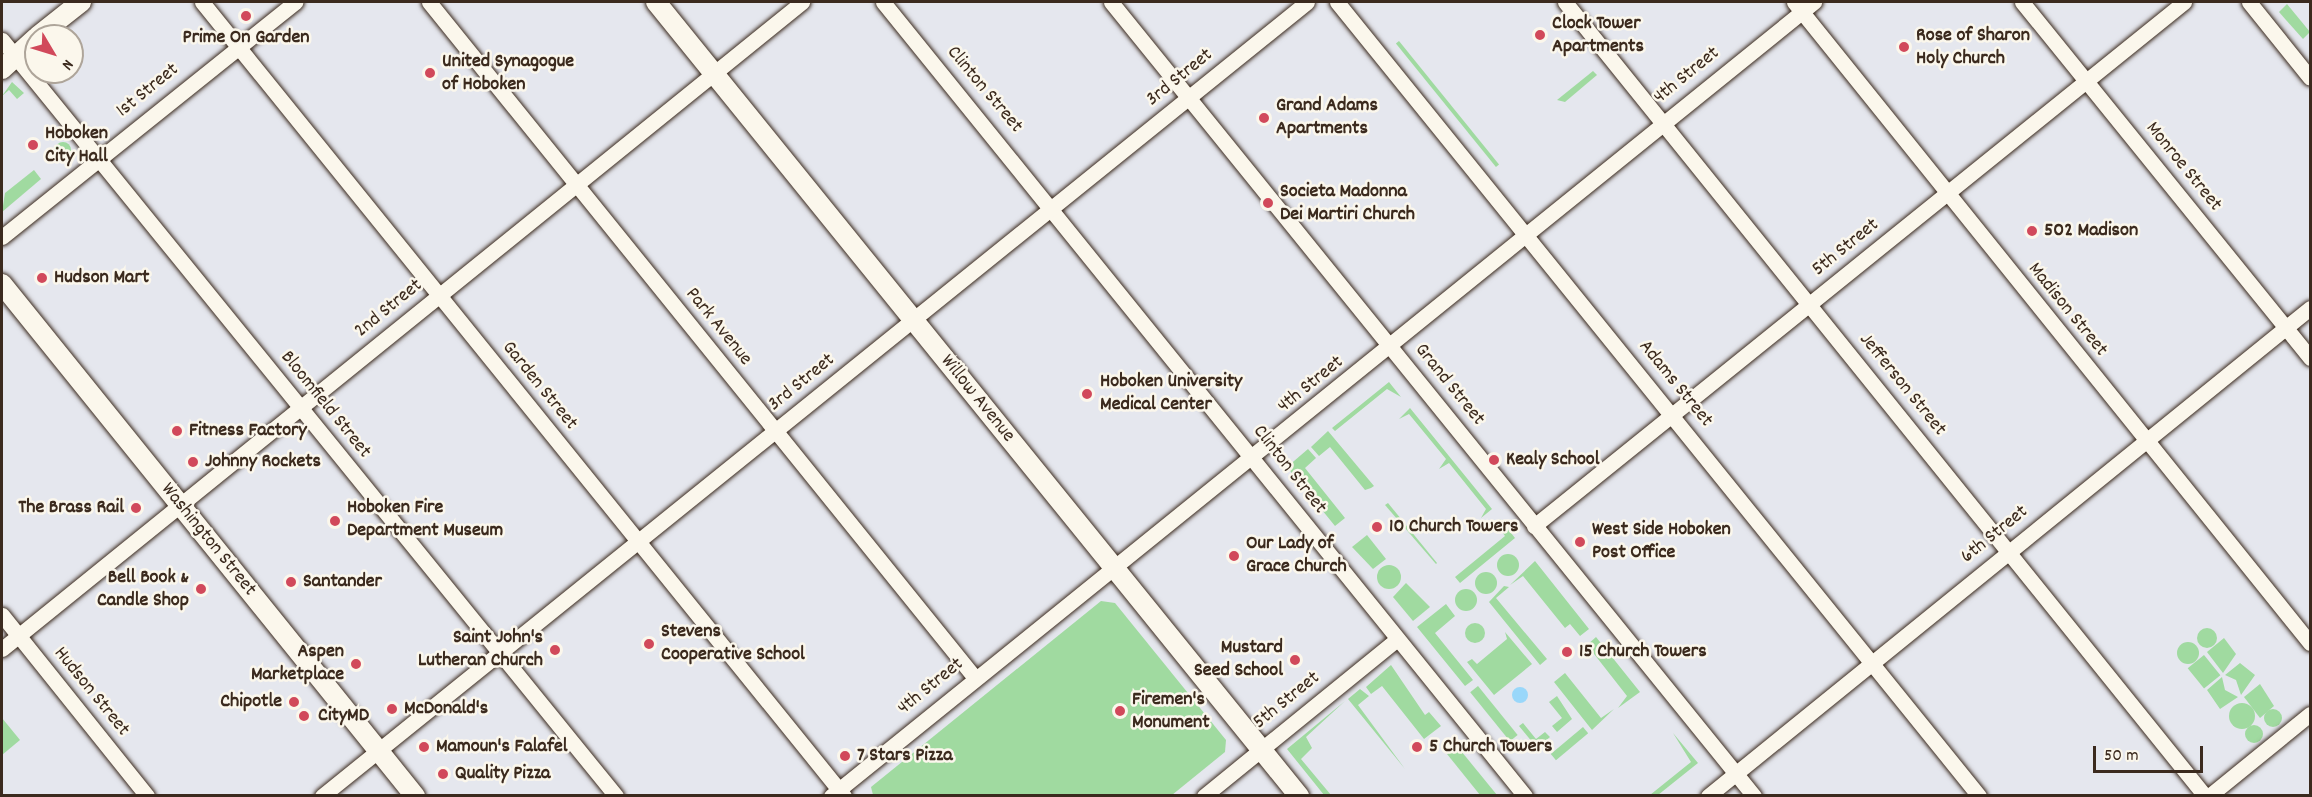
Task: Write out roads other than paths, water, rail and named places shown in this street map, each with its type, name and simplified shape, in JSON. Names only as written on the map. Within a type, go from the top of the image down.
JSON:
[{"type":"main road","points":[[53,24],[81,2]]},
{"type":"main road","name":"Willow Avenue","points":[[656,2],[1299,795]]},
{"type":"main road","points":[[8,63],[24,49]]},
{"type":"main road","name":"Washington Street","points":[[2,284],[415,795]]},
{"type":"street","name":"Garden Street","points":[[202,2],[838,793]]},
{"type":"street","name":"1st Street","points":[[2,237],[295,2]]},
{"type":"street","name":"Park Avenue","points":[[429,2],[975,678]]},
{"type":"street","name":"2nd Street","points":[[2,649],[802,2]]},
{"type":"street","name":"Clinton Street","points":[[883,2],[1054,208],[1396,640],[1525,795]]},
{"type":"street","name":"Grand Street","points":[[1111,2],[1754,795]]},
{"type":"street","name":"3rd Street","points":[[322,795],[638,544],[1307,2]]},
{"type":"street","name":"Adams Street","points":[[1337,2],[1523,234],[1674,415],[1979,795]]},
{"type":"street","name":"Jefferson Street","points":[[1565,2],[2207,795]]},
{"type":"street","name":"4th Street","points":[[838,793],[975,678],[1391,347],[1523,234],[1661,123],[1798,7],[1814,2]]},
{"type":"street","name":"Monroe Street","points":[[2022,2],[2310,358]]},
{"type":"street","name":"5th Street","points":[[1534,526],[2184,2]]},
{"type":"street","points":[[2249,2],[2310,78]]},
{"type":"street","name":"Madison Street","points":[[1798,7],[2145,441],[2310,643]]},
{"type":"street","name":"Bloomfield Street","points":[[2,40],[8,63],[100,158],[616,795]]},
{"type":"street","name":"6th Street","points":[[1708,795],[2310,308]]},
{"type":"street","name":"Hudson Street","points":[[2,615],[147,795]]},
{"type":"street","name":"5th Street","points":[[1204,795],[1396,640]]},
{"type":"street","points":[[2207,795],[2310,714]]},
{"type":"water","points":[[1517,687],[1523,687],[1528,695],[1526,701],[1517,703],[1512,698],[1512,692]]},
{"type":"place","name":"Prime On Garden","points":[[246,16]]},
{"type":"place","name":"Clock Tower Apartments","points":[[1540,35]]},
{"type":"place","name":"Rose of Sharon Holy Church","points":[[1904,47]]},
{"type":"place","name":"United Synagogue of Hoboken","points":[[430,73]]},
{"type":"place","name":"Grand Adams Apartments","points":[[1264,118]]},
{"type":"place","name":"Hoboken City Hall","points":[[33,145]]},
{"type":"place","name":"Societa Madonna Dei Martiri Church","points":[[1268,203]]},
{"type":"place","name":"502 Madison","points":[[2032,231]]},
{"type":"place","name":"Hudson Mart","points":[[42,278]]},
{"type":"place","name":"Hoboken University Medical Center","points":[[1087,394]]},
{"type":"place","name":"Fitness Factory","points":[[177,431]]},
{"type":"place","name":"Kealy School","points":[[1494,460]]},
{"type":"place","name":"Johnny Rockets","points":[[193,462]]},
{"type":"place","name":"The Brass Rail","points":[[136,508]]},
{"type":"place","name":"Hoboken Fire Department Museum","points":[[335,521]]},
{"type":"place","name":"10 Church Towers","points":[[1377,527]]},
{"type":"place","name":"West Side Hoboken Post Office","points":[[1580,542]]},
{"type":"place","name":"Our Lady of Grace Church","points":[[1234,556]]},
{"type":"place","name":"Santander","points":[[291,582]]},
{"type":"place","name":"Bell Book & Candle Shop","points":[[201,589]]},
{"type":"place","name":"Stevens Cooperative School","points":[[649,644]]},
{"type":"place","name":"Saint John's Lutheran Church","points":[[555,650]]},
{"type":"place","name":"15 Church Towers","points":[[1567,652]]},
{"type":"place","name":"Mustard Seed School","points":[[1295,660]]},
{"type":"place","name":"Aspen Marketplace","points":[[356,664]]},
{"type":"place","name":"Chipotle","points":[[294,702]]},
{"type":"place","name":"McDonald's","points":[[392,709]]},
{"type":"place","name":"Firemen's Monument","points":[[1120,711]]},
{"type":"place","name":"CityMD","points":[[304,716]]},
{"type":"place","name":"Mamoun's Falafel","points":[[424,747]]},
{"type":"place","name":"5 Church Towers","points":[[1417,747]]},
{"type":"place","name":"7 Stars Pizza","points":[[845,756]]},
{"type":"place","name":"Quality Pizza","points":[[443,774]]}]
